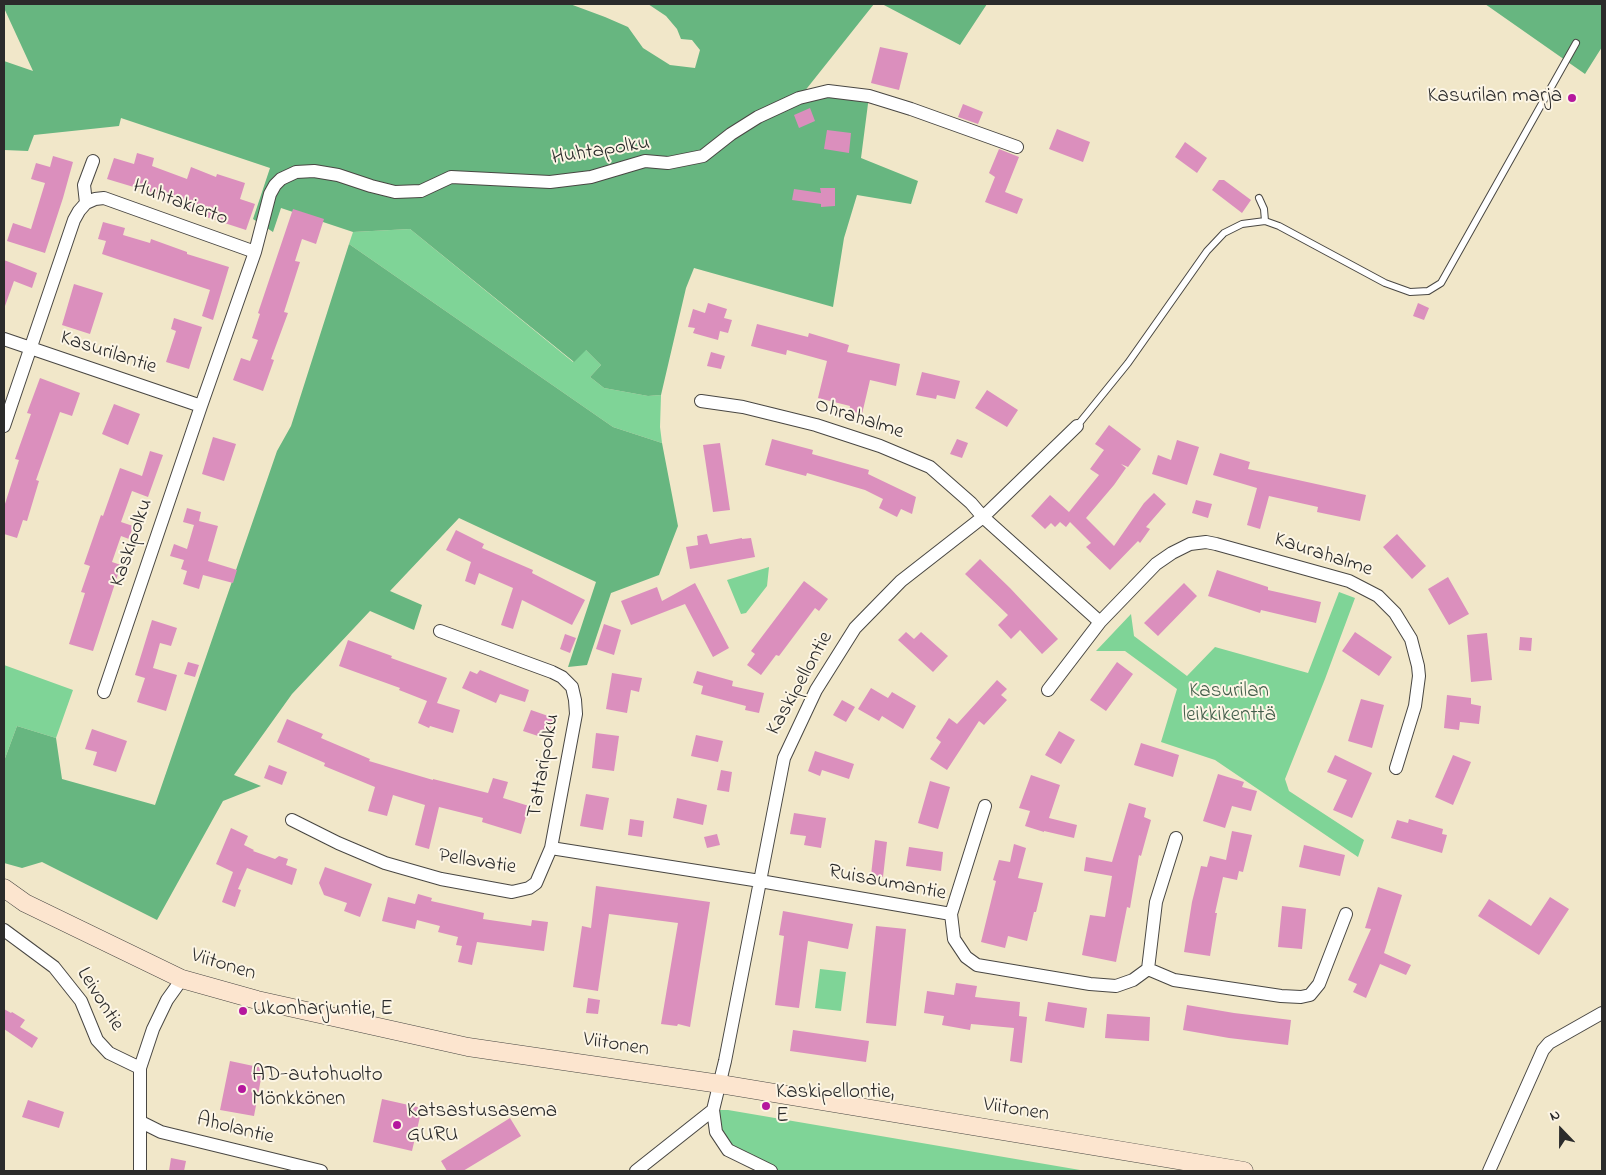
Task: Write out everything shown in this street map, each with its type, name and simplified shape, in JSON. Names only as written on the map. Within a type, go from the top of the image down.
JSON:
[{"type":"main road","name":"Viitonen","points":[[4,888],[25,903],[182,978],[257,1000],[468,1047],[720,1084],[1244,1171]]},
{"type":"street","name":"Huhtapolku","points":[[255,252],[270,194],[281,179],[296,172],[314,171],[338,175],[395,192],[421,191],[451,177],[550,182],[591,177],[645,161],[668,163],[703,156],[731,134],[758,117],[799,98],[828,91],[869,96],[1017,147]]},
{"type":"street","points":[[4,426],[74,220],[79,210],[86,203],[84,185],[93,161]]},
{"type":"street","name":"Huhtakierto","points":[[86,203],[104,198],[255,252]]},
{"type":"street","points":[[201,406],[255,252]]},
{"type":"street","name":"Kasurilantie","points":[[4,339],[201,406]]},
{"type":"street","name":"Ohrahalme","points":[[701,401],[743,407],[816,425],[880,446],[930,466],[971,502],[983,518]]},
{"type":"street","name":"Kaskipolku","points":[[104,692],[201,406]]},
{"type":"street","name":"Kaskipellontie","points":[[714,1110],[784,758],[816,690],[855,628],[890,591],[983,518],[1077,426]]},
{"type":"street","points":[[983,518],[1100,622]]},
{"type":"street","name":"Kaurahalme","points":[[1048,690],[1100,622],[1156,564],[1190,544],[1206,542],[1216,544],[1357,584],[1378,596],[1395,613],[1411,639],[1419,676],[1416,706],[1396,768]]},
{"type":"street","name":"Tattaripolku","points":[[440,631],[552,672],[562,677],[572,687],[576,714],[551,848]]},
{"type":"street","points":[[951,914],[985,806]]},
{"type":"street","name":"Pellavatie","points":[[292,820],[338,843],[385,863],[441,880],[512,892],[528,888],[536,883],[551,848]]},
{"type":"street","points":[[1176,838],[1156,902],[1148,969],[1174,980],[1281,996],[1301,997],[1310,995],[1319,984],[1346,914]]},
{"type":"street","points":[[551,848],[760,881]]},
{"type":"street","name":"Ruisaumantie","points":[[760,881],[951,914],[954,940],[966,958],[977,965],[1090,984],[1116,986],[1133,980],[1148,969]]},
{"type":"street","name":"Leivontie","points":[[4,930],[54,967],[81,1000],[97,1040],[109,1053],[140,1068]]},
{"type":"street","points":[[140,1171],[140,1068],[153,1029],[167,1000],[182,978]]},
{"type":"street","points":[[1489,1171],[1543,1050],[1549,1044],[1602,1013]]},
{"type":"street","points":[[636,1171],[714,1110]]},
{"type":"street","points":[[714,1110],[716,1132],[728,1150],[771,1171]]},
{"type":"street","name":"Aholantie","points":[[141,1122],[161,1132],[321,1171]]},
{"type":"lane","points":[[1077,426],[1128,363],[1207,250],[1224,233],[1242,224],[1265,221],[1280,226],[1385,283],[1410,292],[1428,291],[1441,283],[1576,43]]},
{"type":"lane","points":[[1259,198],[1264,209],[1265,221]]},
{"type":"green space","points":[[4,4],[570,4],[628,27],[643,48],[670,65],[695,68],[700,50],[692,40],[681,39],[677,29],[666,16],[648,4],[874,4],[800,97],[869,96],[861,158],[918,181],[911,204],[857,195],[844,238],[833,307],[694,268],[686,288],[661,395],[648,396],[604,388],[590,377],[601,365],[586,350],[574,362],[410,229],[353,232],[281,208],[273,232],[253,219],[270,168],[121,118],[119,126],[34,135],[28,151],[4,150],[4,61],[33,71],[4,8]]},
{"type":"green space","points":[[882,4],[987,4],[960,45]]},
{"type":"green space","points":[[1485,4],[1602,4],[1602,47],[1585,74]]},
{"type":"green space","points":[[410,229],[573,362],[585,349],[601,365],[590,377],[604,388],[648,396],[661,395],[660,427],[662,443],[613,427],[349,244],[353,232]]},
{"type":"green space","points":[[349,244],[613,427],[662,443],[678,526],[659,575],[611,593],[587,665],[568,667],[596,582],[459,518],[390,591],[422,605],[414,630],[370,611],[292,694],[234,775],[261,786],[223,801],[157,920],[42,862],[22,868],[4,863],[4,761],[17,726],[56,738],[62,779],[155,805],[277,451],[291,426]]},
{"type":"green space","points":[[769,567],[767,586],[746,613],[741,614],[727,580]]},
{"type":"green space","name":"Kasurilan leikkikenttä","points":[[1339,592],[1355,598],[1285,779],[1289,791],[1364,840],[1358,857],[1215,760],[1161,742],[1177,689],[1125,651],[1096,651],[1131,614],[1134,636],[1187,676],[1215,647],[1308,673]]},
{"type":"green space","points":[[4,665],[73,690],[56,738],[17,726],[4,761]]},
{"type":"green space","points":[[820,969],[846,972],[841,1011],[815,1008]]},
{"type":"green space","points":[[713,1110],[728,1110],[1086,1171],[771,1171],[728,1150]]},
{"type":"building","points":[[880,47],[908,53],[899,90],[871,83]]},
{"type":"building","points":[[963,104],[983,112],[978,124],[958,117]]},
{"type":"building","points":[[810,108],[815,121],[799,128],[794,115]]},
{"type":"building","points":[[1057,129],[1090,142],[1083,162],[1049,149]]},
{"type":"building","points":[[827,130],[851,133],[849,153],[824,149]]},
{"type":"building","points":[[1185,142],[1207,158],[1197,173],[1175,157]]},
{"type":"building","points":[[999,149],[1019,157],[1005,192],[1023,199],[1017,214],[985,202],[995,177],[989,173]]},
{"type":"building","points":[[137,153],[154,158],[152,166],[187,179],[191,167],[216,177],[217,174],[245,183],[240,199],[255,204],[246,230],[203,216],[204,214],[156,196],[157,194],[107,179],[114,158],[134,164]]},
{"type":"building","points":[[53,156],[73,162],[45,253],[7,241],[13,223],[31,229],[45,183],[31,179],[36,163],[50,167]]},
{"type":"building","points":[[1219,180],[1224,180],[1251,200],[1242,213],[1212,190]]},
{"type":"building","points":[[820,188],[835,188],[835,206],[821,207],[821,204],[792,200],[794,189],[821,193]]},
{"type":"building","points":[[293,209],[324,219],[316,244],[302,239],[295,261],[300,262],[284,312],[288,313],[271,359],[274,360],[263,391],[233,380],[241,358],[250,361],[258,340],[252,338],[260,314],[258,313]]},
{"type":"building","points":[[103,222],[125,228],[123,235],[150,243],[151,239],[187,252],[187,254],[229,267],[213,320],[202,316],[210,290],[102,254],[106,241],[98,239]]},
{"type":"building","points":[[4,260],[37,273],[32,288],[14,281],[5,306]]},
{"type":"building","points":[[74,284],[103,293],[90,334],[62,325]]},
{"type":"building","points":[[708,303],[727,309],[724,318],[732,320],[728,333],[720,331],[718,340],[693,333],[695,328],[688,327],[693,309],[705,313]]},
{"type":"building","points":[[1418,303],[1429,308],[1424,320],[1413,316]]},
{"type":"building","points":[[174,318],[202,327],[189,369],[166,362],[176,331],[171,329]]},
{"type":"building","points":[[757,324],[808,337],[809,333],[849,345],[847,352],[900,364],[896,386],[870,380],[862,414],[849,411],[850,406],[818,398],[827,361],[787,350],[786,355],[751,346]]},
{"type":"building","points":[[711,352],[725,356],[721,369],[707,366]]},
{"type":"building","points":[[922,372],[960,381],[955,399],[937,395],[936,399],[916,395]]},
{"type":"building","points":[[40,378],[80,393],[72,416],[60,412],[36,480],[39,481],[27,521],[23,520],[17,538],[4,534],[4,507],[19,460],[15,459],[31,414],[27,413]]},
{"type":"building","points":[[987,390],[1018,410],[1007,427],[975,408]]},
{"type":"building","points":[[114,404],[140,414],[128,445],[102,434]]},
{"type":"building","points":[[1109,425],[1141,449],[1128,467],[1121,464],[1126,468],[1086,518],[1114,546],[1144,503],[1154,493],[1166,504],[1146,527],[1150,529],[1140,543],[1138,541],[1110,570],[1086,547],[1091,543],[1070,522],[1066,527],[1060,522],[1055,527],[1051,523],[1045,529],[1031,516],[1050,495],[1069,512],[1099,475],[1090,469],[1104,450],[1095,444]]},
{"type":"building","points":[[213,437],[236,444],[224,481],[202,474]]},
{"type":"building","points":[[772,439],[813,450],[812,454],[869,470],[868,474],[916,497],[912,514],[901,509],[897,517],[879,508],[883,499],[865,490],[807,473],[806,476],[765,465]]},
{"type":"building","points":[[957,439],[968,443],[962,458],[950,454]]},
{"type":"building","points":[[1177,440],[1199,447],[1187,485],[1152,474],[1158,455],[1171,460]]},
{"type":"building","points":[[720,443],[730,510],[713,512],[703,445]]},
{"type":"building","points":[[150,451],[163,455],[148,497],[132,491],[121,522],[133,526],[129,539],[121,536],[112,562],[121,565],[93,651],[69,644],[85,593],[81,592],[90,566],[84,564],[120,468],[142,476]]},
{"type":"building","points":[[1220,453],[1250,462],[1248,469],[1366,495],[1360,521],[1317,512],[1318,507],[1269,496],[1260,529],[1247,525],[1257,488],[1213,475]]},
{"type":"building","points":[[1196,500],[1212,504],[1208,518],[1192,513]]},
{"type":"building","points":[[187,508],[201,512],[199,521],[218,526],[208,561],[237,570],[233,583],[203,575],[199,589],[183,584],[187,571],[181,569],[184,560],[170,556],[174,544],[187,549],[194,525],[183,522]]},
{"type":"building","points":[[456,530],[484,544],[482,548],[533,570],[532,573],[585,600],[572,625],[522,600],[513,629],[501,625],[513,588],[479,573],[475,585],[465,581],[471,562],[446,550]]},
{"type":"building","points":[[707,534],[710,544],[751,538],[755,557],[690,569],[686,547],[698,545],[697,536]]},
{"type":"building","points":[[1397,534],[1426,566],[1412,579],[1383,547]]},
{"type":"building","points":[[980,559],[1058,639],[1042,654],[1020,630],[1011,639],[998,625],[1008,615],[965,574]]},
{"type":"building","points":[[1217,570],[1268,587],[1268,590],[1321,602],[1316,623],[1261,610],[1260,613],[1208,596]]},
{"type":"building","points":[[1448,577],[1469,614],[1449,625],[1428,589]]},
{"type":"building","points":[[804,581],[828,599],[819,611],[815,608],[779,656],[776,655],[761,675],[747,665],[755,654],[751,651]]},
{"type":"building","points":[[695,583],[729,648],[713,657],[685,604],[631,625],[621,601],[657,587],[662,601]]},
{"type":"building","points":[[1184,583],[1197,596],[1158,636],[1144,623]]},
{"type":"building","points":[[152,620],[177,628],[171,646],[160,643],[153,668],[177,675],[166,711],[137,702],[145,678],[135,675]]},
{"type":"building","points":[[604,624],[621,630],[614,655],[596,649]]},
{"type":"building","points":[[906,632],[914,639],[921,632],[948,656],[933,672],[898,640]]},
{"type":"building","points":[[1355,632],[1392,657],[1379,676],[1342,651]]},
{"type":"building","points":[[1487,633],[1492,680],[1471,682],[1467,635]]},
{"type":"building","points":[[565,634],[576,638],[570,653],[560,649]]},
{"type":"building","points":[[1520,637],[1532,638],[1531,651],[1519,650]]},
{"type":"building","points":[[348,640],[447,678],[437,703],[460,710],[453,733],[430,726],[429,728],[418,723],[427,701],[399,690],[400,688],[339,666]]},
{"type":"building","points":[[188,662],[199,665],[195,677],[184,674]]},
{"type":"building","points":[[1117,662],[1133,674],[1106,711],[1090,700]]},
{"type":"building","points":[[480,670],[529,690],[525,702],[500,694],[496,703],[462,688],[470,671],[477,674]]},
{"type":"building","points":[[697,671],[733,681],[732,686],[764,693],[759,713],[745,710],[746,706],[701,694],[703,686],[693,683]]},
{"type":"building","points":[[612,673],[642,678],[639,692],[631,690],[627,713],[606,709]]},
{"type":"building","points":[[997,680],[1007,689],[1001,695],[1007,700],[984,725],[979,721],[947,770],[930,759],[941,742],[936,738],[949,718],[957,724]]},
{"type":"building","points":[[871,688],[888,698],[892,692],[916,706],[903,729],[882,716],[879,721],[858,709]]},
{"type":"building","points":[[1447,695],[1471,698],[1471,704],[1481,706],[1479,724],[1460,722],[1459,730],[1444,728]]},
{"type":"building","points":[[1361,699],[1384,705],[1372,748],[1348,741]]},
{"type":"building","points":[[842,700],[855,707],[846,722],[833,715]]},
{"type":"building","points":[[531,710],[554,718],[547,739],[523,731]]},
{"type":"building","points":[[287,719],[323,734],[321,738],[370,759],[369,761],[433,780],[488,793],[493,778],[508,782],[503,798],[529,806],[521,834],[482,822],[483,818],[439,807],[429,849],[415,845],[425,805],[393,795],[387,816],[368,811],[375,787],[324,766],[325,763],[277,742]]},
{"type":"building","points":[[92,729],[127,741],[116,772],[93,765],[97,752],[85,749]]},
{"type":"building","points":[[1059,731],[1075,740],[1061,764],[1045,755]]},
{"type":"building","points":[[596,733],[619,736],[614,771],[592,768]]},
{"type":"building","points":[[696,735],[723,741],[718,762],[691,756]]},
{"type":"building","points":[[1141,743],[1179,755],[1173,777],[1134,765]]},
{"type":"building","points":[[815,751],[854,764],[849,779],[822,770],[820,776],[808,771]]},
{"type":"building","points":[[1335,755],[1372,773],[1352,818],[1333,810],[1347,780],[1327,772]]},
{"type":"building","points":[[1453,755],[1471,762],[1453,805],[1435,797]]},
{"type":"building","points":[[269,765],[287,772],[282,785],[264,778]]},
{"type":"building","points":[[721,770],[732,772],[729,792],[717,790]]},
{"type":"building","points":[[1218,774],[1244,782],[1242,787],[1257,791],[1251,811],[1232,806],[1225,828],[1203,821]]},
{"type":"building","points":[[1031,775],[1060,785],[1049,818],[1077,825],[1074,838],[1025,826],[1030,811],[1019,808]]},
{"type":"building","points":[[930,781],[950,787],[938,829],[918,823]]},
{"type":"building","points":[[586,794],[609,798],[603,830],[580,826]]},
{"type":"building","points":[[677,798],[707,805],[703,825],[673,818]]},
{"type":"building","points":[[1129,803],[1146,808],[1144,817],[1151,820],[1141,856],[1139,855],[1130,908],[1127,907],[1116,962],[1082,955],[1090,915],[1105,917],[1112,876],[1084,871],[1086,857],[1112,862]]},
{"type":"building","points":[[794,813],[826,818],[821,848],[804,845],[806,836],[790,834]]},
{"type":"building","points":[[630,819],[644,821],[642,837],[628,835]]},
{"type":"building","points":[[1409,819],[1443,829],[1442,834],[1447,835],[1442,853],[1391,838],[1397,820],[1408,823]]},
{"type":"building","points":[[231,828],[248,836],[244,845],[253,851],[275,859],[279,856],[288,859],[286,865],[297,869],[292,885],[247,868],[238,889],[241,890],[235,907],[222,902],[233,872],[216,864]]},
{"type":"building","points":[[1232,831],[1252,835],[1243,872],[1239,871],[1237,880],[1223,877],[1215,913],[1217,913],[1210,956],[1184,952],[1192,902],[1201,866],[1207,867],[1210,856],[1226,860]]},
{"type":"building","points":[[717,834],[720,845],[707,848],[704,837]]},
{"type":"building","points":[[875,840],[887,842],[883,877],[871,875]]},
{"type":"building","points":[[1014,844],[1026,848],[1018,878],[1043,883],[1027,941],[1008,936],[1005,948],[981,942],[996,881],[993,880],[999,860],[1010,862]]},
{"type":"building","points":[[1304,845],[1345,855],[1340,876],[1299,867]]},
{"type":"building","points":[[909,847],[943,852],[941,871],[906,866]]},
{"type":"building","points":[[325,867],[372,884],[360,917],[344,911],[347,903],[324,895],[319,883]]},
{"type":"building","points":[[596,886],[710,902],[690,1027],[678,1024],[677,1026],[661,1024],[678,923],[609,914],[598,991],[573,987],[582,926],[591,928]]},
{"type":"building","points":[[1378,887],[1402,895],[1384,953],[1411,965],[1406,975],[1380,964],[1366,998],[1353,992],[1357,984],[1348,980],[1371,929],[1365,928]]},
{"type":"building","points":[[418,894],[432,898],[431,901],[484,913],[483,919],[531,926],[532,920],[548,922],[544,951],[477,942],[472,965],[458,962],[462,946],[456,945],[458,937],[438,932],[440,926],[417,920],[415,929],[382,921],[388,897],[415,904]]},
{"type":"building","points":[[1550,897],[1569,909],[1539,955],[1478,916],[1489,899],[1531,926]]},
{"type":"building","points":[[1282,906],[1306,909],[1302,949],[1278,947]]},
{"type":"building","points":[[783,911],[853,924],[848,949],[808,941],[799,1008],[775,1005],[784,936],[779,935]]},
{"type":"building","points":[[876,926],[906,929],[896,1026],[866,1023]]},
{"type":"building","points":[[956,983],[977,986],[975,997],[1020,1002],[1019,1016],[1027,1017],[1022,1063],[1010,1061],[1014,1028],[971,1024],[970,1030],[942,1025],[944,1016],[924,1013],[927,991],[954,995]]},
{"type":"building","points":[[588,998],[600,1000],[598,1014],[586,1013]]},
{"type":"building","points":[[1048,1002],[1087,1008],[1084,1028],[1045,1021]]},
{"type":"building","points":[[1187,1005],[1291,1020],[1288,1045],[1183,1030]]},
{"type":"building","points":[[4,1009],[25,1020],[20,1027],[38,1038],[32,1048],[4,1029]]},
{"type":"building","points":[[1107,1014],[1150,1017],[1149,1041],[1105,1038]]},
{"type":"building","points":[[793,1030],[869,1041],[866,1062],[790,1051]]},
{"type":"building","name":"AD-autohuolto Mönkkönen","points":[[230,1061],[263,1068],[254,1116],[220,1110]]},
{"type":"building","name":"Katsastusasema GURU","points":[[382,1099],[422,1108],[412,1151],[373,1142]]},
{"type":"building","points":[[28,1100],[64,1112],[59,1128],[22,1117]]},
{"type":"building","points":[[510,1118],[521,1136],[463,1171],[447,1171],[441,1161]]},
{"type":"building","points":[[171,1158],[186,1161],[184,1171],[169,1171]]},
{"type":"place","name":"Kasurilan marja","points":[[1572,98]]},
{"type":"place","name":"Ukonharjuntie, E","points":[[243,1011]]},
{"type":"place","name":"AD-autohuolto Mönkkönen","points":[[242,1089]]},
{"type":"place","name":"Kaskipellontie, E","points":[[766,1106]]},
{"type":"place","name":"Katsastusasema GURU","points":[[397,1125]]}]
